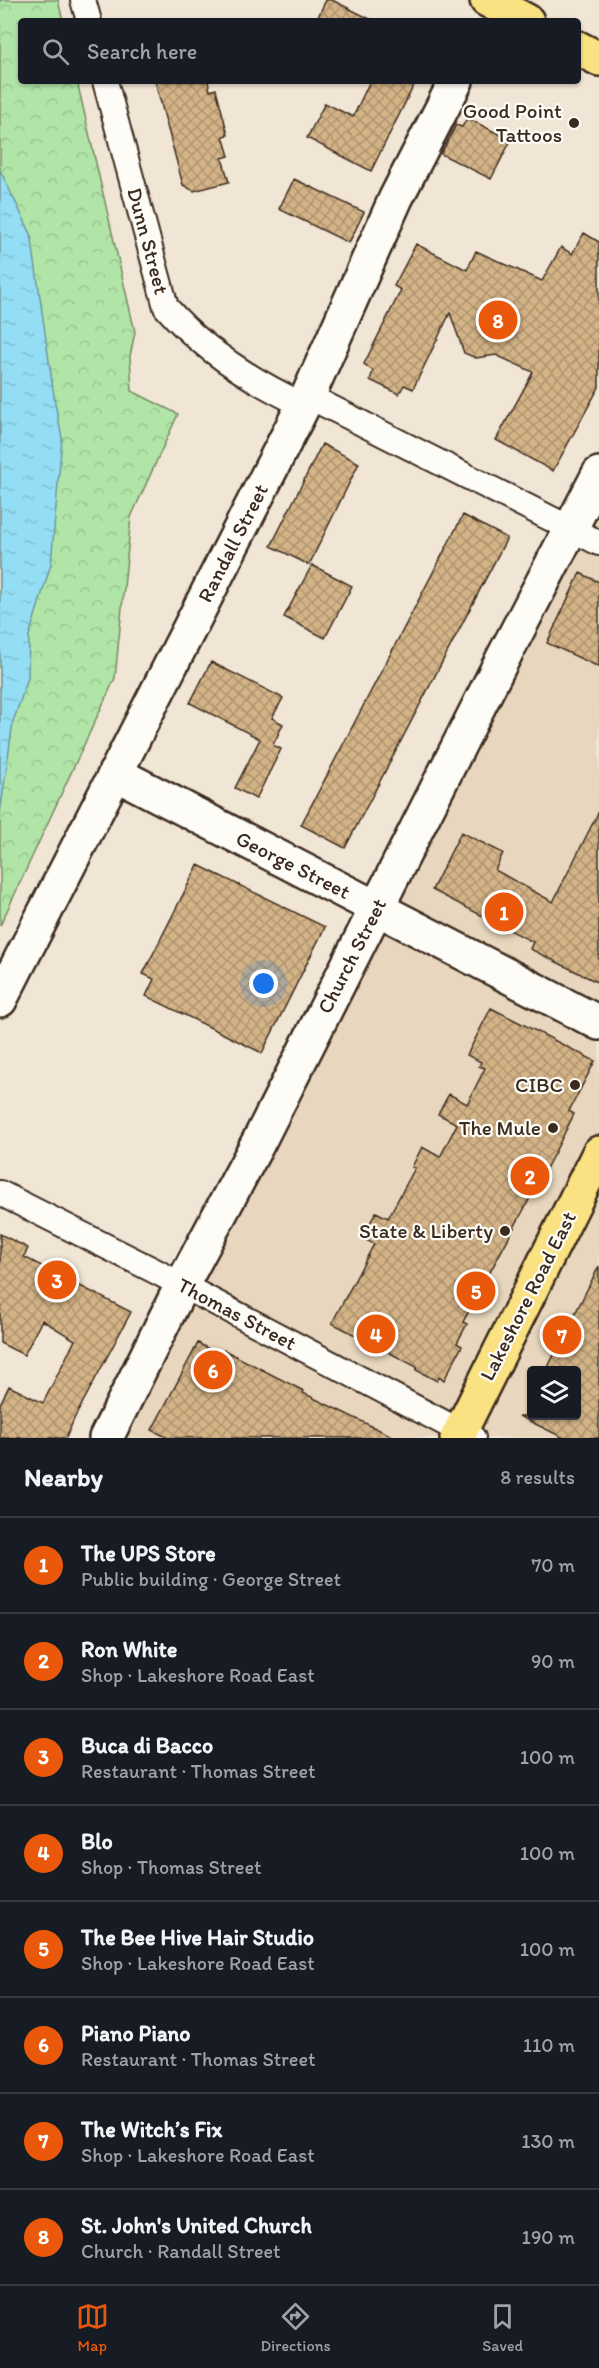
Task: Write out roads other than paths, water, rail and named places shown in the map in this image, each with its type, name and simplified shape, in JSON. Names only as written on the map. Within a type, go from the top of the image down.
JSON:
[{"type":"main road","points":[[491,6],[520,18]]},
{"type":"main road","points":[[581,50],[599,59]]},
{"type":"main road","name":"Lakeshore Road East","points":[[463,1436],[599,1153]]},
{"type":"street","points":[[83,0],[88,18]]},
{"type":"street","name":"Dunn Street","points":[[106,84],[166,307],[185,329],[231,365],[274,392],[305,400],[585,536]]},
{"type":"street","name":"Randall Street","points":[[0,1000],[305,400],[396,198],[454,84]]},
{"type":"street","name":"Church Street","points":[[106,1438],[376,908],[585,536],[599,474]]},
{"type":"street","name":"George Street","points":[[115,773],[599,1023]]},
{"type":"street","name":"Thomas Street","points":[[0,1193],[182,1285],[463,1436]]},
{"type":"water","points":[[0,170],[31,234],[62,438],[51,564],[29,636],[28,678],[13,722],[0,814]]},
{"type":"place","name":"Good Point Tattoos","points":[[574,123]]},
{"type":"place","name":"St. John's United Church","points":[[498,320]]},
{"type":"place","name":"The UPS Store","points":[[504,912]]},
{"type":"place","name":"CIBC","points":[[575,1085]]},
{"type":"place","name":"The Mule","points":[[553,1128]]},
{"type":"place","name":"Ron White","points":[[530,1176]]},
{"type":"place","name":"State & Liberty","points":[[505,1231]]},
{"type":"place","name":"Buca di Bacco","points":[[57,1280]]},
{"type":"place","name":"The Bee Hive Hair Studio","points":[[476,1291]]},
{"type":"place","name":"Blo","points":[[376,1334]]},
{"type":"place","name":"The Witch’s Fix","points":[[562,1335]]},
{"type":"place","name":"Piano Piano","points":[[213,1370]]}]
